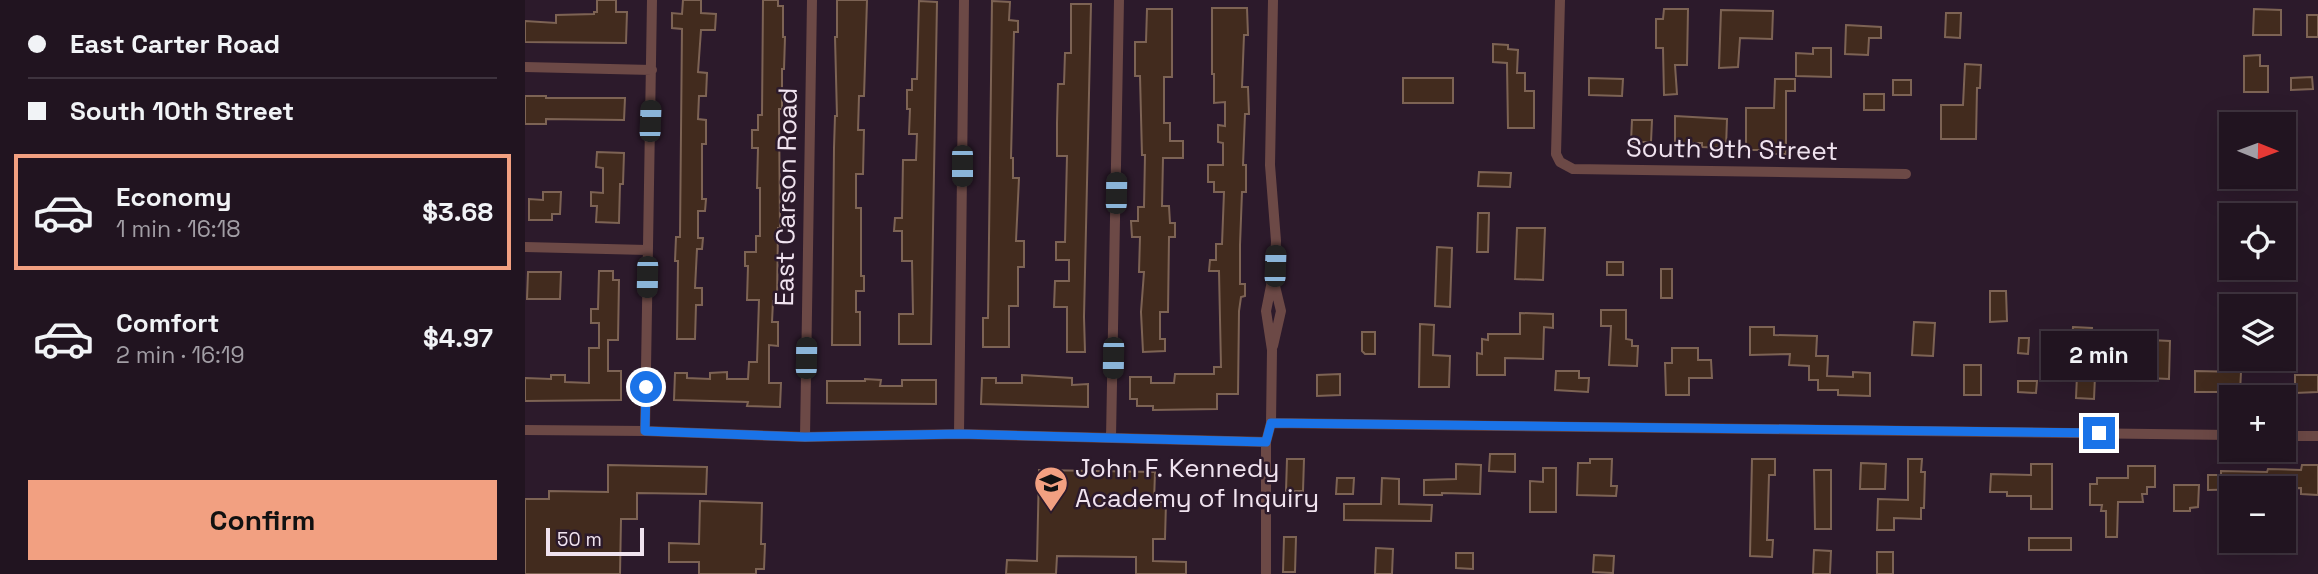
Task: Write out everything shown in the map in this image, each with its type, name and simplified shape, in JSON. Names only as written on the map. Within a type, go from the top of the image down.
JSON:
[{"type":"street","points":[[645,431],[652,0]]},
{"type":"street","name":"East Carson Road","points":[[805,437],[812,0]]},
{"type":"street","points":[[959,434],[964,0]]},
{"type":"street","points":[[1111,438],[1119,0]]},
{"type":"street","points":[[1266,574],[1266,442],[1271,423],[1272,350],[1266,311],[1273,278],[1276,241],[1270,164],[1273,0]]},
{"type":"street","name":"South 9th Street","points":[[1560,0],[1556,154],[1560,163],[1573,169],[1906,174]]},
{"type":"street","points":[[525,67],[652,70]]},
{"type":"street","points":[[525,247],[647,250]]},
{"type":"street","points":[[1271,423],[2219,435]]},
{"type":"street","points":[[525,430],[805,437],[959,434],[1266,442]]},
{"type":"street","points":[[2296,436],[2318,436]]},
{"type":"building","points":[[597,0],[616,0],[616,12],[627,12],[626,43],[525,42],[525,21],[556,23],[556,15],[594,14],[597,12]]},
{"type":"building","points":[[683,0],[701,0],[701,13],[716,14],[715,30],[701,30],[698,72],[707,73],[706,96],[699,96],[698,119],[706,120],[706,144],[702,144],[702,199],[706,199],[705,211],[698,211],[698,238],[703,238],[702,249],[697,249],[695,288],[702,288],[702,305],[696,305],[695,339],[677,339],[678,261],[675,261],[676,237],[680,237],[682,29],[672,28],[672,13],[682,14]]},
{"type":"building","points":[[763,0],[778,0],[778,6],[783,6],[785,37],[782,109],[779,109],[780,228],[777,301],[773,301],[772,322],[778,322],[778,346],[769,345],[769,383],[781,383],[780,407],[747,406],[748,402],[674,400],[675,373],[687,373],[687,378],[710,379],[710,373],[727,372],[727,379],[748,379],[749,362],[757,362],[759,300],[747,300],[748,266],[745,266],[745,252],[756,252],[756,236],[760,236],[758,148],[752,148],[752,130],[758,130],[758,115],[762,115]]},
{"type":"building","points":[[837,0],[867,0],[864,96],[859,96],[858,130],[864,130],[863,174],[856,174],[856,208],[861,208],[861,276],[864,276],[864,291],[856,291],[856,312],[860,312],[860,345],[832,345]]},
{"type":"building","points":[[919,1],[937,2],[931,344],[899,344],[899,314],[913,314],[912,261],[902,261],[902,231],[894,231],[895,218],[902,218],[903,160],[916,160],[917,134],[909,134],[910,109],[907,109],[907,90],[912,90],[912,79],[917,79]]},
{"type":"building","points":[[992,1],[1010,2],[1009,20],[1018,21],[1018,32],[1014,32],[1011,158],[1013,178],[1019,178],[1016,241],[1024,241],[1024,267],[1018,267],[1018,306],[1009,306],[1009,347],[983,347],[983,318],[988,318]]},
{"type":"building","points":[[1071,4],[1091,4],[1085,352],[1067,352],[1067,307],[1054,307],[1055,281],[1069,281],[1069,260],[1056,260],[1056,242],[1065,242],[1067,156],[1057,156],[1057,123],[1058,84],[1064,84],[1065,53],[1071,53]]},
{"type":"building","points":[[1212,8],[1247,8],[1248,35],[1244,35],[1242,87],[1248,87],[1249,114],[1245,114],[1243,165],[1246,165],[1246,192],[1242,192],[1240,245],[1240,284],[1245,284],[1245,296],[1241,297],[1239,311],[1238,394],[1217,394],[1217,409],[1153,410],[1153,406],[1137,406],[1137,399],[1130,399],[1130,377],[1151,377],[1151,383],[1174,383],[1175,374],[1214,374],[1214,367],[1221,367],[1219,271],[1209,271],[1210,260],[1216,260],[1216,244],[1222,244],[1224,192],[1214,192],[1214,182],[1208,182],[1208,165],[1223,165],[1223,143],[1218,142],[1218,125],[1225,126],[1225,102],[1214,103]]},
{"type":"building","points":[[1147,9],[1172,9],[1172,77],[1164,77],[1164,123],[1170,123],[1170,141],[1183,141],[1183,158],[1163,158],[1162,206],[1169,206],[1170,223],[1175,223],[1175,237],[1169,237],[1168,312],[1160,312],[1160,339],[1165,339],[1165,351],[1143,352],[1141,312],[1144,272],[1139,272],[1140,237],[1132,237],[1131,221],[1138,221],[1138,207],[1144,207],[1145,155],[1142,155],[1140,76],[1135,76],[1135,42],[1146,42]]},
{"type":"building","points":[[1664,9],[1688,9],[1687,65],[1675,65],[1677,94],[1664,95],[1663,48],[1656,48],[1656,19],[1663,19]]},
{"type":"building","points":[[2254,9],[2281,10],[2281,35],[2253,35]]},
{"type":"building","points":[[1721,10],[1773,11],[1772,39],[1740,38],[1738,67],[1719,68]]},
{"type":"building","points":[[1946,13],[1961,13],[1960,38],[1945,37]]},
{"type":"building","points":[[2307,15],[2318,15],[2318,37],[2307,37]]},
{"type":"building","points":[[1846,25],[1881,27],[1881,38],[1869,38],[1868,55],[1845,54]]},
{"type":"building","points":[[1493,44],[1508,45],[1508,49],[1518,50],[1517,73],[1525,73],[1525,91],[1534,91],[1534,128],[1508,128],[1507,63],[1493,62]]},
{"type":"building","points":[[1813,48],[1831,48],[1831,77],[1796,76],[1796,53],[1813,54]]},
{"type":"building","points":[[2260,55],[2260,66],[2268,66],[2268,92],[2244,92],[2244,56]]},
{"type":"building","points":[[1965,64],[1981,65],[1980,88],[1977,88],[1976,139],[1941,139],[1941,105],[1963,105]]},
{"type":"building","points":[[2312,77],[2313,89],[2291,90],[2291,78]]},
{"type":"building","points":[[1403,78],[1453,78],[1453,103],[1403,103]]},
{"type":"building","points":[[1589,78],[1623,79],[1622,96],[1589,95]]},
{"type":"building","points":[[1775,79],[1795,79],[1795,91],[1786,91],[1786,154],[1773,154],[1773,150],[1746,150],[1746,108],[1774,108]]},
{"type":"building","points":[[1893,80],[1911,80],[1911,95],[1893,95]]},
{"type":"building","points":[[1864,94],[1884,94],[1884,110],[1864,110]]},
{"type":"building","points":[[525,96],[625,98],[624,120],[546,119],[546,124],[525,124]]},
{"type":"building","points":[[1675,116],[1727,119],[1726,148],[1702,147],[1702,143],[1675,143]]},
{"type":"building","points":[[1632,120],[1652,120],[1651,142],[1631,142]]},
{"type":"building","points":[[597,152],[624,153],[619,223],[596,222],[597,206],[591,206],[591,192],[603,193],[603,168],[596,167]]},
{"type":"building","points":[[1479,172],[1511,173],[1510,187],[1478,186]]},
{"type":"building","points":[[543,192],[561,192],[560,214],[552,214],[552,220],[529,220],[529,199],[543,200]]},
{"type":"building","points":[[1478,213],[1489,213],[1488,252],[1477,252]]},
{"type":"building","points":[[1517,228],[1545,228],[1543,280],[1515,279]]},
{"type":"building","points":[[1437,247],[1452,248],[1450,307],[1435,306]]},
{"type":"building","points":[[1607,262],[1623,262],[1623,275],[1607,275]]},
{"type":"building","points":[[1661,269],[1672,269],[1672,298],[1661,298]]},
{"type":"building","points":[[599,271],[613,271],[613,280],[619,280],[618,340],[608,340],[608,371],[621,371],[621,400],[525,401],[525,378],[551,379],[551,375],[565,375],[565,382],[589,383],[589,348],[599,348],[599,323],[591,323],[591,309],[598,309]]},
{"type":"building","points":[[528,272],[561,272],[560,299],[527,299]]},
{"type":"building","points":[[1990,291],[2006,291],[2007,321],[1990,322]]},
{"type":"building","points":[[1601,310],[1626,310],[1626,339],[1632,340],[1632,346],[1638,346],[1637,366],[1609,365],[1611,326],[1601,326]]},
{"type":"building","points":[[1520,313],[1553,314],[1553,328],[1544,327],[1543,359],[1505,358],[1505,375],[1477,375],[1477,353],[1482,354],[1482,339],[1488,340],[1488,334],[1520,334]]},
{"type":"building","points":[[1914,322],[1935,323],[1933,356],[1912,355]]},
{"type":"building","points":[[1420,324],[1434,325],[1433,355],[1450,356],[1449,387],[1419,387]]},
{"type":"building","points":[[1750,327],[1774,327],[1774,335],[1817,336],[1816,356],[1828,356],[1827,376],[1853,377],[1853,372],[1870,373],[1870,396],[1838,395],[1838,390],[1818,390],[1818,380],[1809,380],[1809,366],[1789,365],[1790,354],[1750,355]]},
{"type":"building","points":[[2073,327],[2092,328],[2091,342],[2072,341]]},
{"type":"building","points":[[1362,332],[1375,332],[1375,354],[1365,354],[1362,351]]},
{"type":"building","points":[[2019,338],[2029,338],[2028,354],[2018,353]]},
{"type":"building","points":[[2150,340],[2170,341],[2169,379],[2148,378]]},
{"type":"building","points":[[1672,348],[1698,348],[1698,360],[1711,360],[1712,378],[1689,378],[1689,395],[1666,395],[1665,363],[1672,363]]},
{"type":"building","points":[[1964,365],[1981,365],[1981,395],[1964,395]]},
{"type":"building","points":[[1556,371],[1579,371],[1579,378],[1589,378],[1588,392],[1555,390]]},
{"type":"building","points":[[2195,371],[2241,372],[2240,385],[2219,385],[2219,392],[2195,392]]},
{"type":"building","points":[[1340,374],[1340,395],[1317,396],[1317,375]]},
{"type":"building","points":[[1022,375],[1072,378],[1072,385],[1088,384],[1088,407],[981,404],[982,378],[996,378],[996,383],[1022,383]]},
{"type":"building","points":[[2077,375],[2095,376],[2094,399],[2076,398]]},
{"type":"building","points":[[2295,375],[2318,375],[2318,392],[2296,393]]},
{"type":"building","points":[[881,380],[880,386],[902,386],[902,380],[936,380],[936,404],[827,403],[827,381]]},
{"type":"building","points":[[2018,381],[2037,381],[2036,393],[2018,392]]},
{"type":"building","points":[[1490,454],[1515,454],[1515,472],[1489,471]]},
{"type":"building","points":[[1287,459],[1304,459],[1303,491],[1286,491]]},
{"type":"building","points":[[1590,459],[1612,459],[1611,486],[1617,486],[1616,496],[1577,495],[1578,463],[1590,463]]},
{"type":"building","points":[[1752,459],[1775,459],[1775,475],[1769,475],[1767,540],[1773,540],[1772,557],[1750,556]]},
{"type":"building","points":[[1908,459],[1922,459],[1921,472],[1925,472],[1921,519],[1894,518],[1894,530],[1877,530],[1878,499],[1908,500]]},
{"type":"building","points":[[1861,463],[1886,464],[1885,489],[1860,489]]},
{"type":"building","points":[[1456,464],[1481,465],[1480,494],[1424,495],[1424,480],[1456,479]]},
{"type":"building","points":[[2031,464],[2052,464],[2052,509],[2031,509],[2031,496],[2007,496],[2007,492],[1990,492],[1991,474],[2031,475]]},
{"type":"building","points":[[608,465],[707,467],[706,494],[637,493],[637,519],[621,519],[620,574],[525,574],[525,499],[549,499],[549,491],[608,492]]},
{"type":"building","points":[[2302,465],[2318,465],[2318,495],[2301,494],[2301,488],[2296,488],[2296,476],[2219,476],[2219,490],[2208,490],[2208,475],[2221,475],[2221,471],[2301,470]]},
{"type":"building","points":[[2128,466],[2155,466],[2155,487],[2147,487],[2147,494],[2142,494],[2143,502],[2118,502],[2117,537],[2106,537],[2106,511],[2101,511],[2102,505],[2090,505],[2090,484],[2097,484],[2097,478],[2128,478]]},
{"type":"building","points":[[1543,468],[1556,468],[1556,512],[1530,512],[1530,481],[1543,482]]},
{"type":"building","points":[[1039,470],[1155,472],[1154,502],[1166,502],[1165,539],[1153,539],[1153,561],[1186,562],[1186,574],[1136,574],[1136,557],[1057,556],[1056,574],[1006,574],[1007,560],[1037,561]]},
{"type":"building","points":[[1814,470],[1831,470],[1831,529],[1815,529]]},
{"type":"building","points":[[1337,478],[1354,478],[1353,494],[1336,494]]},
{"type":"building","points":[[1382,478],[1399,479],[1399,504],[1432,505],[1431,521],[1344,520],[1344,504],[1381,504]]},
{"type":"building","points":[[2174,485],[2199,485],[2198,507],[2190,508],[2190,511],[2174,511]]},
{"type":"building","points":[[700,501],[762,503],[761,544],[765,544],[764,569],[756,569],[756,574],[699,574],[699,562],[669,562],[669,543],[699,544]]},
{"type":"building","points":[[1284,537],[1296,537],[1295,572],[1283,572]]},
{"type":"building","points":[[2029,538],[2071,538],[2071,550],[2029,550]]},
{"type":"building","points":[[1376,548],[1393,549],[1392,574],[1375,574]]},
{"type":"building","points":[[1814,550],[1831,551],[1830,574],[1813,574]]},
{"type":"building","points":[[1877,552],[1893,552],[1893,574],[1877,574]]},
{"type":"building","points":[[1456,553],[1473,553],[1473,569],[1456,568]]},
{"type":"building","points":[[1594,555],[1614,556],[1613,573],[1593,572]]},
{"type":"place","name":"John F. Kennedy Academy of Inquiry","points":[[1051,513]]},
{"type":"route","points":[[646,387],[645,431],[805,437],[959,434],[1266,442],[1271,423],[2099,433]]}]
